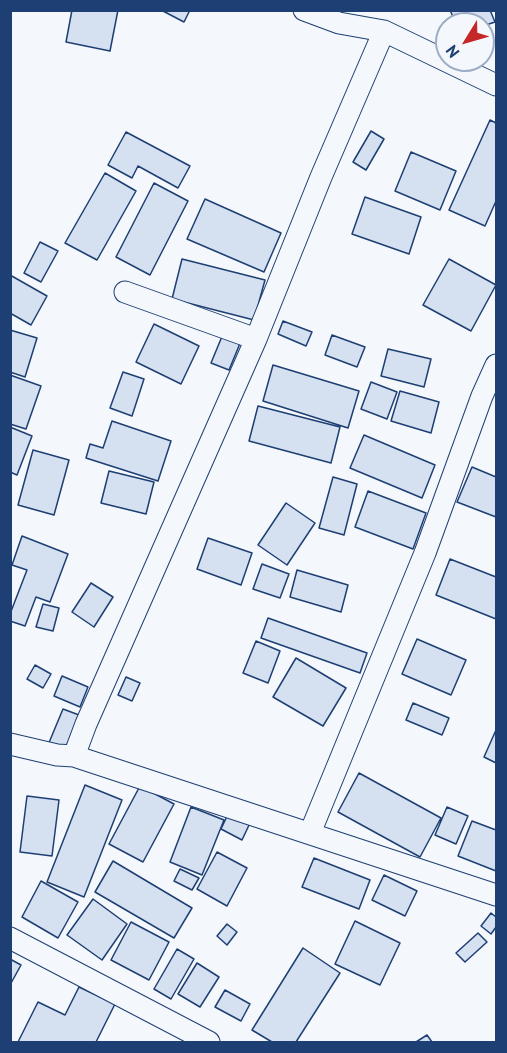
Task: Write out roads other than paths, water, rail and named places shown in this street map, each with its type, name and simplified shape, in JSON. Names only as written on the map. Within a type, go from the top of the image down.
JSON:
[{"type":"street","points":[[304,10],[339,23],[384,31],[496,85]]},
{"type":"street","points":[[74,756],[86,724],[256,339],[321,177],[384,31]]},
{"type":"street","points":[[125,292],[256,339]]},
{"type":"street","points":[[310,833],[425,553],[482,396],[496,365]]},
{"type":"street","points":[[10,744],[57,755],[74,756],[496,895]]},
{"type":"street","points":[[10,939],[209,1042]]}]
